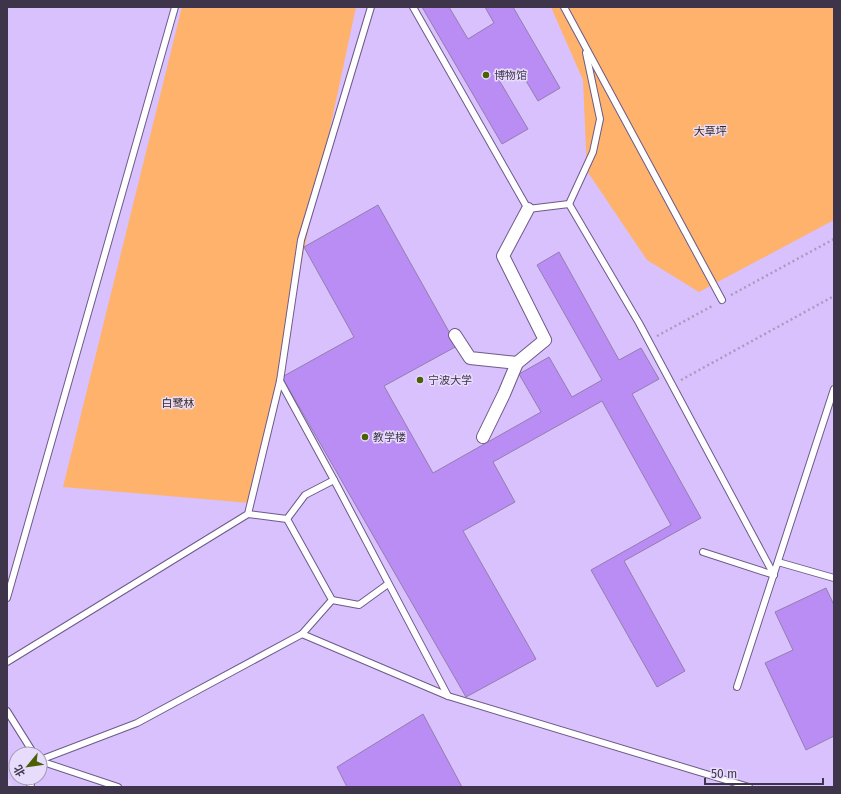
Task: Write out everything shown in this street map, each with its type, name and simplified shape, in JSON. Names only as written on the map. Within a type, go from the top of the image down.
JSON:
[{"type":"street","points":[[483,437],[517,363],[545,340],[503,256],[528,209]]},
{"type":"street","points":[[455,335],[470,358],[517,363]]},
{"type":"lane","points":[[7,598],[175,7]]},
{"type":"lane","points":[[248,514],[280,381],[301,240],[371,7]]},
{"type":"lane","points":[[413,7],[528,209],[569,204]]},
{"type":"lane","points":[[564,7],[722,300]]},
{"type":"lane","points":[[569,204],[593,152],[600,119],[585,46]]},
{"type":"lane","points":[[569,204],[648,341],[774,575]]},
{"type":"lane","points":[[280,381],[448,696]]},
{"type":"lane","points":[[737,687],[834,390]]},
{"type":"lane","points":[[287,519],[305,495],[334,480]]},
{"type":"lane","points":[[7,662],[248,514],[287,519]]},
{"type":"lane","points":[[287,519],[332,600]]},
{"type":"lane","points":[[703,552],[774,575]]},
{"type":"lane","points":[[778,562],[834,578]]},
{"type":"lane","points":[[332,600],[359,605],[388,584]]},
{"type":"lane","points":[[48,758],[137,723],[302,634],[332,600]]},
{"type":"lane","points":[[302,634],[448,696],[749,787]]},
{"type":"lane","points":[[7,711],[29,746]]},
{"type":"lane","points":[[48,764],[118,787]]},
{"type":"path","points":[[648,341],[834,239]]},
{"type":"path","points":[[672,385],[834,296]]},
{"type":"shaded area","name":"宁波大学","points":[[7,7],[834,7],[834,787],[14,787],[48,786],[48,746],[8,746],[8,778]]},
{"type":"green space","name":"白鹭林","points":[[182,7],[356,7],[250,503],[63,487]]},
{"type":"green space","name":"大草坪","points":[[551,7],[834,7],[834,220],[699,292],[647,260],[587,171],[583,80]]},
{"type":"building","name":"博物馆","points":[[422,7],[449,7],[468,39],[494,23],[485,7],[513,7],[560,88],[538,101],[519,69],[499,80],[528,129],[502,144]]},
{"type":"building","name":"教学楼","points":[[378,205],[457,346],[384,386],[433,473],[541,412],[519,374],[549,357],[572,397],[602,380],[537,265],[559,252],[619,360],[641,348],[659,379],[632,394],[701,518],[624,561],[685,671],[657,687],[591,570],[671,525],[602,401],[493,462],[515,502],[463,531],[536,659],[466,697],[282,377],[354,337],[304,247]]},
{"type":"building","points":[[826,588],[834,605],[834,736],[806,750],[765,663],[793,650],[775,612]]},
{"type":"building","points":[[423,714],[462,787],[347,787],[337,767]]},
{"type":"place","name":"博物馆","points":[[486,75]]},
{"type":"place","name":"宁波大学","points":[[420,380]]},
{"type":"place","name":"教学楼","points":[[365,437]]}]
